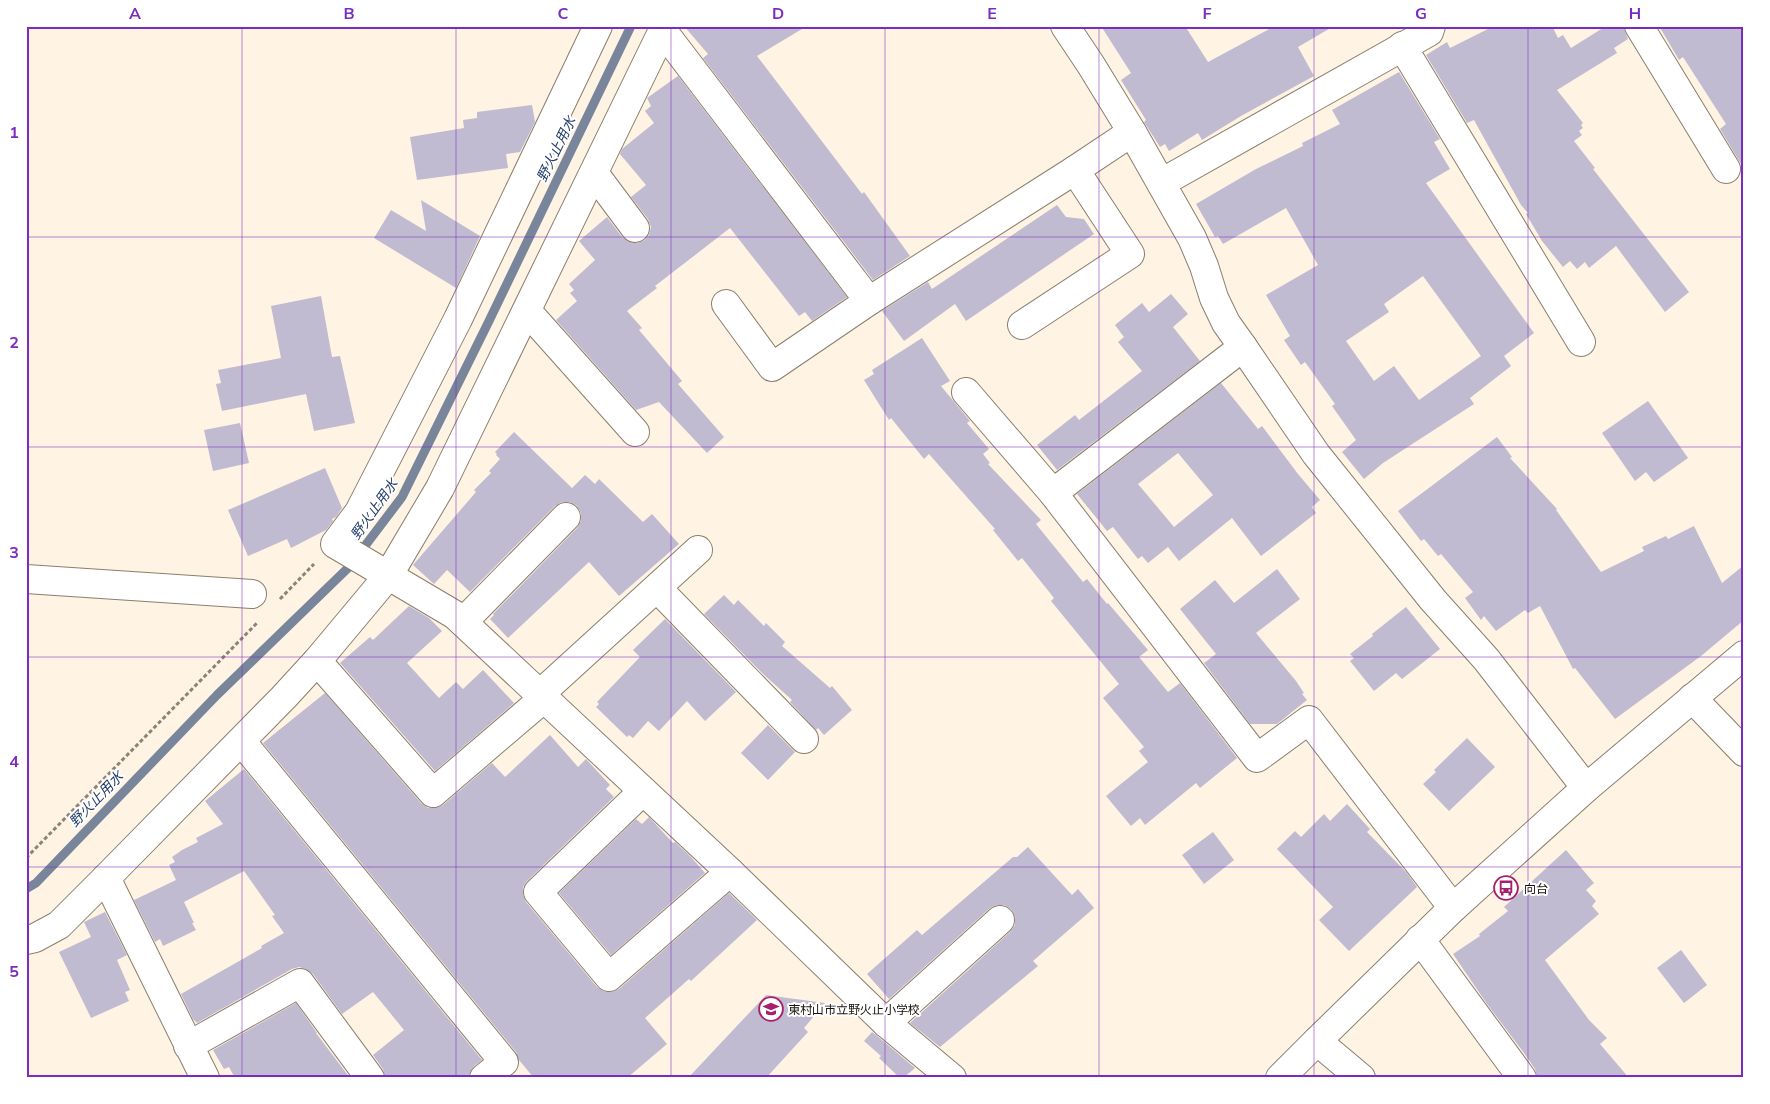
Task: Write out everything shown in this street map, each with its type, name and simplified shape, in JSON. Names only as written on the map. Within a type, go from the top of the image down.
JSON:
[{"type":"street","points":[[598,26],[458,319],[359,512],[336,544],[455,614],[730,872],[886,1023],[952,1078]]},
{"type":"street","points":[[1065,26],[1132,132],[1192,238],[1214,298],[1242,347],[1316,454],[1433,600],[1486,659],[1586,788]]},
{"type":"street","points":[[1639,26],[1726,169]]},
{"type":"street","points":[[1161,183],[1402,46],[1438,28]]},
{"type":"street","points":[[26,940],[35,938],[59,925],[242,742],[317,661],[379,571],[440,488],[664,29],[869,301]]},
{"type":"street","points":[[1402,46],[1581,342]]},
{"type":"street","points":[[726,304],[772,367],[869,301],[1132,132]]},
{"type":"street","points":[[1022,326],[1130,254],[1075,170]]},
{"type":"street","points":[[594,173],[635,228]]},
{"type":"street","points":[[527,311],[635,432]]},
{"type":"street","points":[[1053,493],[1242,347]]},
{"type":"street","points":[[966,392],[1053,493],[1257,758],[1309,720],[1452,908]]},
{"type":"street","points":[[464,622],[566,517]]},
{"type":"street","points":[[317,661],[433,793],[542,696],[698,550]]},
{"type":"street","points":[[26,579],[252,594]]},
{"type":"street","points":[[657,588],[804,739]]},
{"type":"street","points":[[1280,1078],[1452,908],[1586,788],[1744,655]]},
{"type":"street","points":[[1692,698],[1744,752]]},
{"type":"street","points":[[242,742],[504,1062],[484,1078]]},
{"type":"street","points":[[643,791],[538,892],[609,977],[730,872]]},
{"type":"street","points":[[106,878],[205,1078]]},
{"type":"street","points":[[886,1023],[1000,920]]},
{"type":"street","points":[[1420,939],[1522,1078]]},
{"type":"street","points":[[188,1046],[300,983],[370,1078]]},
{"type":"street","points":[[1317,1040],[1361,1078]]},
{"type":"path","points":[[279,600],[336,544]]},
{"type":"path","points":[[26,858],[258,622]]},
{"type":"building","points":[[684,26],[807,26],[757,56],[862,194],[864,192],[910,256],[873,280],[703,58],[708,54]]},
{"type":"building","points":[[1101,26],[1185,26],[1208,62],[1275,26],[1334,26],[1298,47],[1314,76],[1202,140],[1198,133],[1169,151],[1165,144],[1160,147],[1121,80],[1131,73]]},
{"type":"building","points":[[1494,26],[1552,26],[1558,38],[1563,35],[1571,48],[1606,26],[1623,26],[1628,39],[1614,48],[1617,53],[1557,90],[1583,123],[1581,125],[1583,128],[1579,131],[1582,135],[1574,141],[1595,168],[1593,169],[1689,292],[1665,312],[1616,246],[1589,268],[1585,262],[1577,269],[1570,261],[1563,267],[1542,241],[1526,214],[1528,213],[1521,205],[1474,120],[1467,123],[1426,55],[1447,42],[1450,48]]},
{"type":"building","points":[[1659,26],[1744,26],[1744,169],[1720,129],[1726,124],[1683,57],[1679,60]]},
{"type":"building","points":[[1399,72],[1440,139],[1434,142],[1450,169],[1426,183],[1534,333],[1504,356],[1511,366],[1470,398],[1474,404],[1383,463],[1364,479],[1342,452],[1356,440],[1332,406],[1335,404],[1305,362],[1301,365],[1284,340],[1290,336],[1266,295],[1318,265],[1286,208],[1223,244],[1218,236],[1215,237],[1196,204],[1256,169],[1303,146],[1302,143],[1340,124],[1332,110]],"holes":[[[1423,276],[1481,356],[1419,400],[1394,366],[1374,381],[1346,341],[1389,312],[1384,304]]]},
{"type":"building","points":[[678,76],[847,297],[812,321],[805,312],[799,316],[730,228],[655,286],[657,288],[627,311],[642,328],[639,330],[682,381],[678,384],[724,437],[707,453],[659,402],[636,410],[556,320],[577,301],[570,293],[574,290],[569,284],[595,260],[579,241],[607,217],[622,237],[629,242],[637,243],[645,240],[649,235],[651,227],[648,219],[631,197],[646,185],[620,154],[622,149],[654,123],[645,111],[651,106],[647,98]]},
{"type":"building","points":[[532,105],[535,122],[520,152],[506,154],[508,168],[417,180],[410,137],[464,128],[463,120],[477,118],[477,112]]},
{"type":"building","points":[[421,200],[480,236],[456,288],[374,238],[391,210],[426,231]]},
{"type":"building","points":[[1057,205],[1066,217],[1084,219],[1094,234],[966,321],[955,304],[904,341],[882,311],[928,282],[932,289]]},
{"type":"building","points":[[1171,294],[1188,314],[1173,327],[1200,361],[1057,470],[1037,445],[1075,415],[1079,420],[1142,371],[1118,342],[1124,337],[1115,325],[1142,303],[1149,312]]},
{"type":"building","points":[[321,296],[332,357],[340,356],[355,423],[314,431],[306,394],[222,411],[216,384],[221,383],[218,370],[281,358],[271,306]]},
{"type":"building","points":[[922,338],[950,381],[941,386],[970,421],[967,423],[989,449],[983,454],[990,463],[988,464],[1041,520],[1036,524],[1083,582],[1087,579],[1148,650],[1139,657],[1168,692],[1180,683],[1237,758],[1200,788],[1196,783],[1145,825],[1140,818],[1131,826],[1106,796],[1148,762],[1139,751],[1144,747],[1103,698],[1119,684],[1051,601],[1054,598],[1022,558],[1018,561],[993,530],[995,529],[929,454],[924,459],[891,418],[889,420],[864,380],[874,374],[872,370]]},
{"type":"building","points":[[1221,383],[1258,429],[1262,426],[1320,500],[1312,507],[1316,513],[1261,556],[1232,518],[1179,561],[1168,547],[1148,563],[1142,556],[1138,559],[1113,527],[1107,531],[1077,494]],"holes":[[[1178,453],[1213,495],[1174,527],[1138,484]]]},
{"type":"building","points":[[1648,401],[1688,458],[1654,482],[1646,472],[1635,481],[1602,433]]},
{"type":"building","points":[[240,423],[249,463],[213,471],[204,430]]},
{"type":"building","points":[[514,432],[572,488],[585,475],[595,484],[599,479],[643,522],[652,514],[679,544],[619,596],[589,562],[508,638],[490,619],[577,528],[581,521],[581,513],[577,506],[570,502],[562,502],[555,506],[470,592],[447,570],[434,584],[413,565],[476,492],[474,490],[491,473],[489,471],[500,459],[495,452]]},
{"type":"building","points":[[1497,437],[1512,457],[1510,458],[1557,509],[1601,572],[1644,551],[1642,547],[1666,536],[1668,539],[1694,526],[1722,583],[1744,565],[1744,620],[1701,656],[1615,719],[1575,668],[1573,669],[1540,606],[1528,613],[1525,610],[1496,631],[1484,616],[1481,620],[1465,598],[1473,592],[1441,554],[1438,556],[1424,539],[1421,541],[1398,511]]},
{"type":"building","points":[[325,468],[342,508],[336,517],[332,519],[333,521],[326,530],[291,548],[287,539],[248,556],[228,510]]},
{"type":"building","points":[[1277,569],[1300,599],[1256,633],[1296,681],[1307,700],[1277,724],[1250,724],[1204,663],[1216,654],[1180,609],[1215,580],[1234,603]]},
{"type":"building","points":[[724,595],[734,605],[738,600],[764,626],[766,623],[785,642],[782,646],[830,688],[832,686],[852,710],[824,735],[818,728],[816,730],[790,702],[792,700],[762,673],[704,614]]},
{"type":"building","points":[[409,606],[429,618],[442,631],[407,663],[439,698],[456,682],[463,689],[483,670],[514,703],[435,771],[340,663],[370,637],[373,640]]},
{"type":"building","points":[[1406,607],[1440,649],[1402,679],[1396,673],[1374,691],[1350,661],[1354,658],[1350,654]]},
{"type":"building","points":[[665,619],[736,692],[705,721],[687,701],[659,731],[648,721],[633,738],[629,735],[627,737],[596,707],[599,704],[597,702],[640,657],[633,650]]},
{"type":"building","points":[[325,693],[421,803],[428,808],[436,808],[443,805],[492,763],[505,777],[550,735],[578,767],[586,759],[610,785],[606,789],[614,797],[527,881],[523,887],[523,895],[526,902],[597,987],[603,991],[611,992],[619,989],[729,893],[757,920],[691,981],[689,979],[645,1018],[667,1044],[627,1078],[534,1078],[519,1060],[516,1052],[263,743]]},
{"type":"building","points":[[768,725],[795,752],[768,780],[741,753]]},
{"type":"building","points":[[1467,738],[1495,767],[1449,811],[1423,784],[1436,772],[1434,770]]},
{"type":"building","points":[[244,769],[482,1060],[474,1066],[465,1078],[385,1078],[383,1069],[373,1055],[404,1030],[373,992],[342,1014],[313,974],[299,967],[292,969],[197,1023],[193,1019],[181,994],[262,948],[261,946],[284,933],[272,916],[275,915],[244,871],[184,902],[196,930],[163,946],[160,939],[155,942],[134,900],[176,880],[169,865],[175,862],[172,857],[198,842],[196,838],[223,824],[205,801]]},
{"type":"building","points":[[1347,804],[1370,829],[1367,832],[1407,873],[1417,887],[1349,951],[1319,920],[1333,907],[1277,849],[1295,831],[1301,837],[1324,814],[1330,821]]},
{"type":"building","points":[[649,817],[705,873],[611,955],[559,893],[636,819],[642,824]]},
{"type":"building","points":[[1213,832],[1234,860],[1204,884],[1182,855]]},
{"type":"building","points":[[1028,847],[1072,895],[1078,889],[1094,908],[1033,961],[1038,966],[940,1047],[910,1023],[1010,932],[1015,925],[1015,917],[1011,909],[1004,905],[990,908],[889,999],[867,974],[917,930],[922,935],[1013,857],[1017,857]]},
{"type":"building","points":[[1566,850],[1594,883],[1586,890],[1596,901],[1592,906],[1599,914],[1545,960],[1589,1020],[1607,1038],[1600,1044],[1629,1078],[1537,1078],[1535,1069],[1453,954],[1480,936],[1479,934],[1508,911],[1504,907]]},
{"type":"building","points":[[105,912],[127,955],[117,960],[130,990],[125,992],[129,1001],[91,1018],[59,952],[91,937],[84,922]]},
{"type":"building","points":[[1681,950],[1707,985],[1684,1003],[1657,968]]},
{"type":"building","points":[[766,995],[825,1003],[804,1028],[808,1032],[766,1078],[688,1078]]},
{"type":"building","points":[[296,1003],[350,1078],[235,1078],[229,1067],[224,1069],[213,1050]]},
{"type":"building","points":[[872,1032],[915,1068],[903,1078],[900,1078],[879,1058],[881,1056],[864,1041]]},
{"type":"waterway","name":"野火止用水","points":[[26,889],[36,883],[217,695],[349,567],[402,497],[631,26]]},
{"type":"place","name":"向台","points":[[1506,888]]},
{"type":"place","name":"東村山市立野火止小学校","points":[[771,1009]]}]
